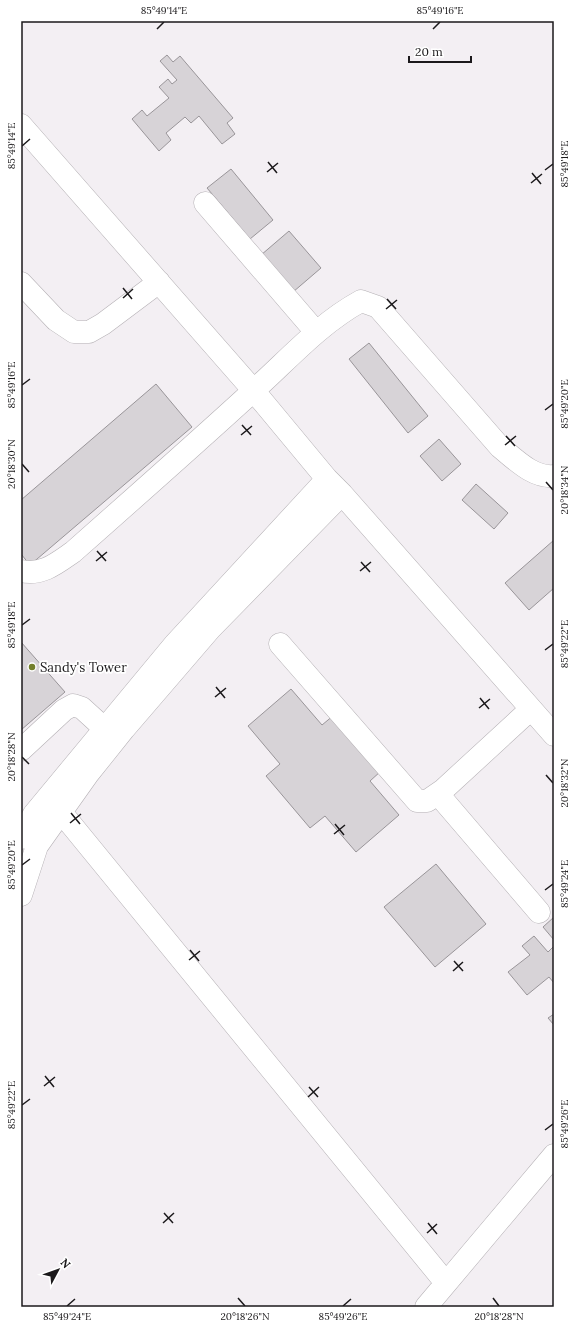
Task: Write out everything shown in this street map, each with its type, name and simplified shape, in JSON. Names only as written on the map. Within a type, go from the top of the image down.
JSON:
[{"type":"street","points":[[21,125],[554,735]]},
{"type":"street","points":[[206,203],[316,332]]},
{"type":"street","points":[[21,283],[56,320],[74,332],[89,332],[103,324],[159,282]]},
{"type":"street","points":[[21,571],[30,573],[47,569],[73,552],[254,391],[316,332],[342,312],[361,301],[378,307],[500,447],[522,465],[543,477],[554,476]]},
{"type":"street","points":[[21,838],[34,814],[174,645],[335,486]]},
{"type":"street","points":[[21,895],[37,846],[124,728],[335,486]]},
{"type":"street","points":[[280,644],[417,801],[427,801],[438,794],[532,709]]},
{"type":"street","points":[[21,750],[64,710],[73,705],[82,708],[105,729]]},
{"type":"street","points":[[438,794],[539,912]]},
{"type":"street","points":[[61,812],[446,1283]]},
{"type":"street","points":[[426,1307],[554,1155]]},
{"type":"building","points":[[167,55],[173,62],[180,56],[233,118],[227,123],[235,134],[222,144],[199,116],[191,123],[185,117],[166,133],[171,140],[159,151],[132,119],[142,110],[147,116],[169,98],[159,87],[168,79],[172,84],[177,80],[160,61]]},
{"type":"building","points":[[231,169],[273,220],[250,239],[207,188]]},
{"type":"building","points":[[289,231],[321,268],[293,292],[261,255]]},
{"type":"building","points":[[369,343],[428,416],[408,433],[349,359]]},
{"type":"building","points":[[156,384],[192,427],[30,565],[21,554],[21,500]]},
{"type":"building","points":[[439,439],[461,464],[442,481],[420,456]]},
{"type":"building","points":[[476,484],[508,513],[494,529],[462,500]]},
{"type":"building","points":[[554,540],[554,588],[529,610],[505,583]]},
{"type":"building","name":"Sandy's Tower","points":[[21,642],[65,692],[21,730]]},
{"type":"building","points":[[291,689],[322,725],[334,715],[381,771],[370,781],[399,815],[356,852],[325,816],[310,828],[266,776],[280,764],[248,726]]},
{"type":"building","points":[[436,864],[486,924],[435,967],[384,907]]},
{"type":"building","points":[[554,917],[554,940],[543,927]]},
{"type":"building","points":[[534,936],[548,952],[554,946],[554,983],[549,977],[527,995],[508,972],[530,955],[522,946]]},
{"type":"building","points":[[554,1014],[554,1025],[548,1018]]},
{"type":"place","name":"Sandy's Tower","points":[[32,667]]}]
